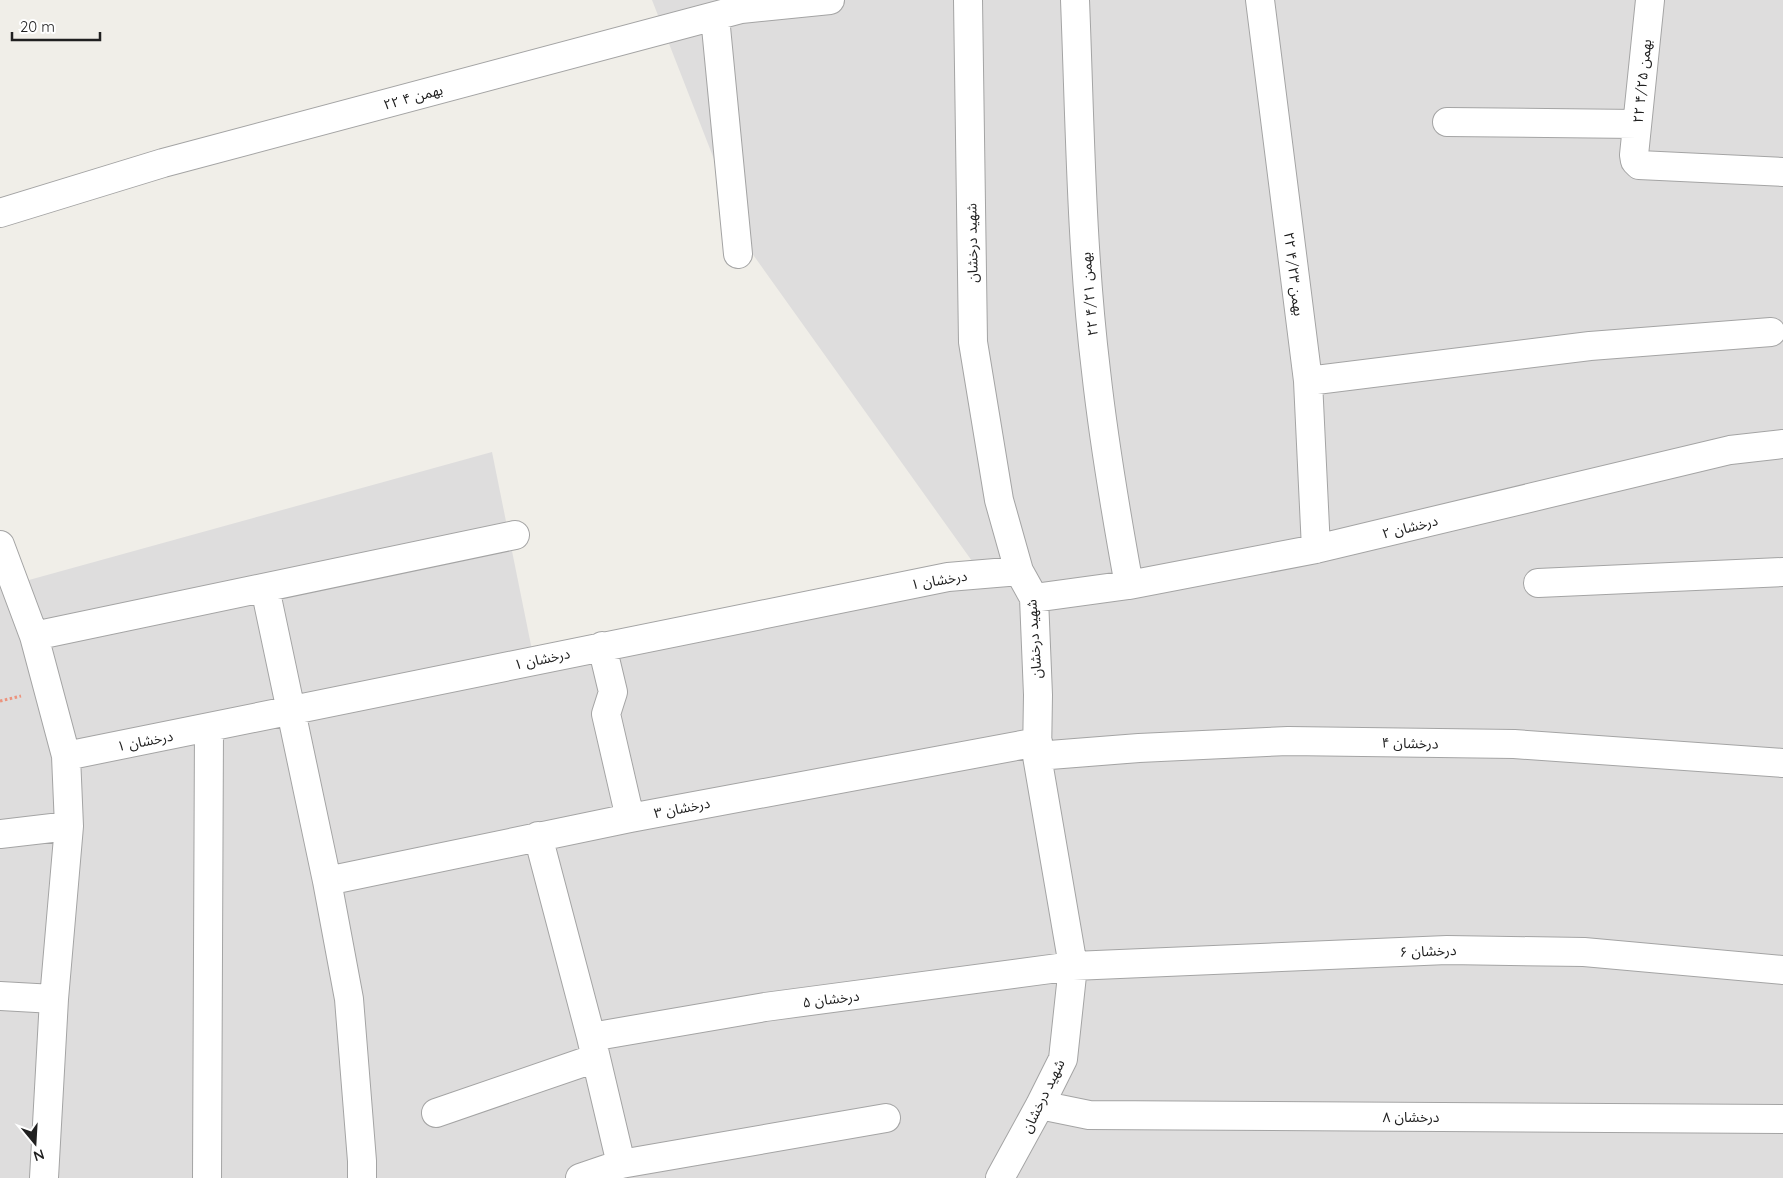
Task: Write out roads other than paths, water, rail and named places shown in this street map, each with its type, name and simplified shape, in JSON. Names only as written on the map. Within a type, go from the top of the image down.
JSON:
[{"type":"street","name":"۲۲ بهمن ۴","points":[[0,213],[163,163],[715,17],[741,5],[830,0]]},
{"type":"street","name":"شهید درخشان","points":[[968,0],[973,342],[999,500],[1019,571],[1034,598],[1038,749],[1073,966],[1063,1059],[1000,1178]]},
{"type":"street","name":"۲۲ بهمن ۴/۲۱","points":[[1075,0],[1086,260],[1096,371],[1114,502],[1129,585]]},
{"type":"street","name":"۲۲ بهمن ۴/۲۳","points":[[1260,0],[1308,381],[1316,550]]},
{"type":"street","name":"۲۲ بهمن ۴/۲۵","points":[[1650,0],[1634,155],[1635,161],[1640,165],[1783,172]]},
{"type":"street","points":[[715,17],[738,254]]},
{"type":"street","points":[[1447,122],[1637,124]]},
{"type":"street","points":[[1308,381],[1590,346],[1772,332]]},
{"type":"street","name":"درخشان ۲","points":[[1034,598],[1129,585],[1316,550],[1730,450],[1783,444]]},
{"type":"street","points":[[34,636],[515,535]]},
{"type":"street","points":[[0,545],[34,636],[66,756],[69,826],[54,999],[44,1178]]},
{"type":"street","name":"درخشان ۱","points":[[66,756],[948,577],[1019,571]]},
{"type":"street","points":[[1538,584],[1783,572]]},
{"type":"street","points":[[265,588],[327,882],[349,999],[362,1178]]},
{"type":"street","points":[[602,646],[613,692],[606,714],[630,818]]},
{"type":"street","points":[[207,1178],[209,728]]},
{"type":"street","name":"درخشان ۴","points":[[1038,749],[1139,748],[1288,741],[1514,744],[1783,763]]},
{"type":"street","name":"درخشان ۳","points":[[327,882],[630,818],[1038,749]]},
{"type":"street","points":[[0,834],[69,826]]},
{"type":"street","points":[[538,836],[593,1047],[621,1164]]},
{"type":"street","name":"درخشان ۶","points":[[1073,966],[1447,950],[1584,952],[1783,970]]},
{"type":"street","name":"درخشان ۵","points":[[436,1113],[593,1047],[765,1007],[1073,966]]},
{"type":"street","points":[[0,996],[54,999]]},
{"type":"street","name":"درخشان ۸","points":[[1040,1105],[1088,1115],[1783,1120]]},
{"type":"street","points":[[580,1178],[621,1164],[886,1118]]}]
